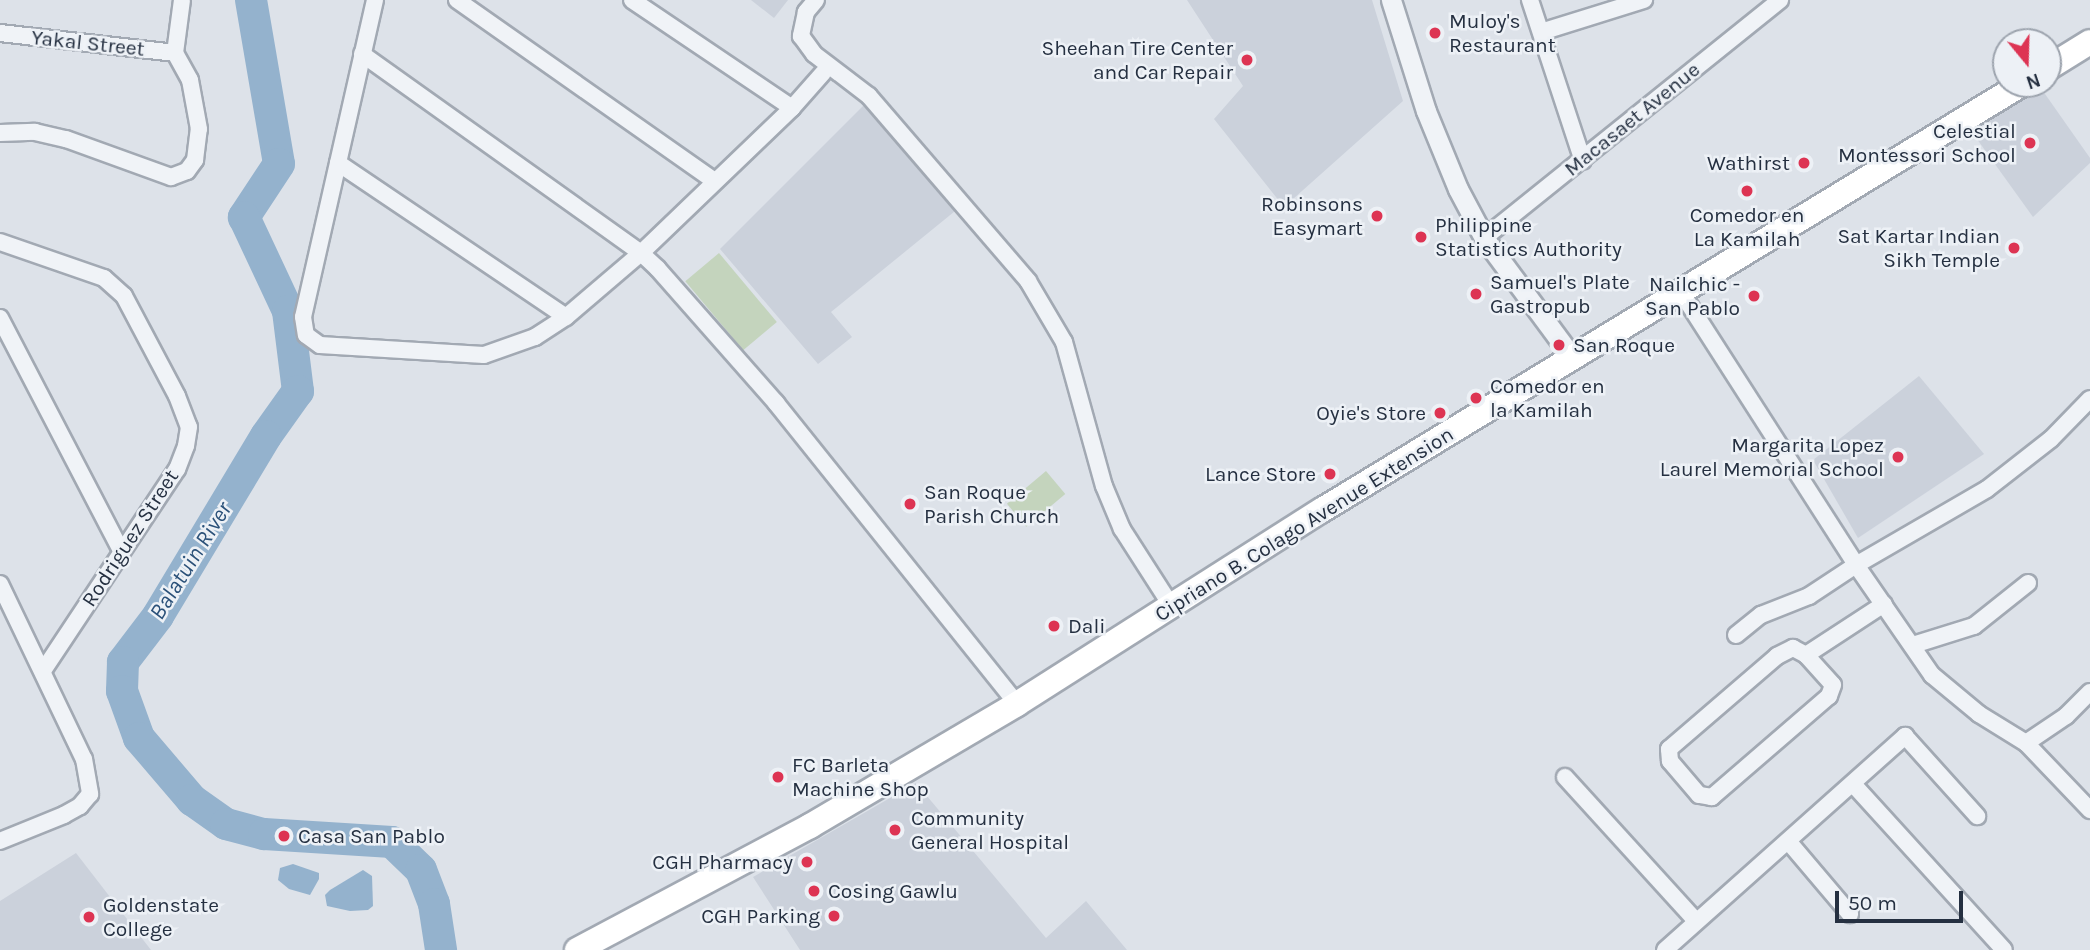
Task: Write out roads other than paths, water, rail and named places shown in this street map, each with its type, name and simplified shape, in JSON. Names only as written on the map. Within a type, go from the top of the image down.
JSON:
[{"type":"main road","points":[[2062,59],[2090,42]]},
{"type":"main road","name":"Cipriano B. Colago Avenue Extension","points":[[577,950],[798,832],[1017,704],[1572,357],[1999,98]]},
{"type":"street","points":[[0,133],[35,132],[66,138],[171,177],[187,171],[195,160],[199,129],[190,80],[175,53],[182,0]]},
{"type":"street","points":[[375,0],[303,317],[306,335],[320,345],[484,355],[535,337],[566,317],[642,253],[792,107],[822,73]]},
{"type":"street","points":[[457,0],[715,181]]},
{"type":"street","points":[[632,0],[792,107]]},
{"type":"street","points":[[816,0],[806,12],[801,36],[814,54],[869,96],[1028,281],[1063,342],[1104,486],[1122,528],[1172,607]]},
{"type":"street","points":[[1391,0],[1426,111],[1458,189],[1484,238],[1572,357]]},
{"type":"street","points":[[1530,0],[1583,161]]},
{"type":"street","points":[[1541,32],[1644,0]]},
{"type":"street","name":"Macasaet Avenue","points":[[1484,238],[1780,0]]},
{"type":"street","name":"Yakal Street","points":[[0,33],[175,53]]},
{"type":"street","points":[[362,54],[642,253],[776,403],[1017,704]]},
{"type":"street","points":[[338,163],[566,317]]},
{"type":"street","name":"Rodriguez Street","points":[[0,242],[104,278],[124,296],[177,397],[189,427],[187,446],[177,469],[43,670]]},
{"type":"street","points":[[1681,292],[1856,565],[1932,675],[1979,714],[2026,743],[2090,809]]},
{"type":"street","points":[[0,318],[121,550]]},
{"type":"street","points":[[1736,635],[1761,615],[1809,596],[1856,565],[1987,489],[2051,439],[2090,399]]},
{"type":"street","points":[[1913,645],[1974,626],[2028,583]]},
{"type":"street","points":[[0,584],[85,759],[90,794],[79,806],[0,841]]},
{"type":"street","points":[[1806,655],[1884,604]]},
{"type":"street","points":[[1793,648],[1806,655],[1833,685],[1829,696],[1712,797],[1699,795],[1670,761],[1669,749],[1777,656],[1793,648]]},
{"type":"street","points":[[2026,743],[2066,716],[2090,692]]},
{"type":"street","points":[[1665,950],[1695,920],[1905,736],[1976,816]]},
{"type":"street","points":[[1565,777],[1695,920]]},
{"type":"street","points":[[1853,784],[2004,950]]},
{"type":"street","points":[[1788,841],[1850,914]]},
{"type":"water","points":[[293,864],[319,873],[319,879],[310,895],[289,889],[278,880],[280,868]]},
{"type":"water","points":[[363,870],[372,876],[373,906],[368,910],[350,911],[327,906],[325,895],[330,890]]},
{"type":"waterway","name":"Balatuin River","points":[[251,0],[279,164],[244,217],[288,311],[298,391],[266,436],[158,616],[123,662],[122,691],[139,738],[192,800],[226,824],[264,834],[392,842],[421,870],[434,904],[441,950]]},
{"type":"place","name":"Muloy's Restaurant","points":[[1435,33]]},
{"type":"place","name":"Sheehan Tire Center and Car Repair","points":[[1247,60]]},
{"type":"place","name":"Celestial Montessori School","points":[[2030,143]]},
{"type":"place","name":"Wathirst","points":[[1804,163]]},
{"type":"place","name":"Comedor en La Kamilah","points":[[1747,191]]},
{"type":"place","name":"Robinsons Easymart","points":[[1377,216]]},
{"type":"place","name":"Philippine Statistics Authority","points":[[1421,237]]},
{"type":"place","name":"Sat Kartar Indian Sikh Temple","points":[[2014,248]]},
{"type":"place","name":"Samuel's Plate Gastropub","points":[[1476,294]]},
{"type":"place","name":"Nailchic - San Pablo","points":[[1754,296]]},
{"type":"place","name":"San Roque","points":[[1559,345]]},
{"type":"place","name":"Comedor en la Kamilah","points":[[1476,398]]},
{"type":"place","name":"Oyie's Store","points":[[1440,413]]},
{"type":"place","name":"Margarita Lopez Laurel Memorial School","points":[[1898,457]]},
{"type":"place","name":"Lance Store","points":[[1330,474]]},
{"type":"place","name":"San Roque Parish Church","points":[[910,504]]},
{"type":"place","name":"Dali","points":[[1054,626]]},
{"type":"place","name":"FC Barleta Machine Shop","points":[[778,777]]},
{"type":"place","name":"Community General Hospital","points":[[895,830]]},
{"type":"place","name":"Casa San Pablo","points":[[284,836]]},
{"type":"place","name":"CGH Pharmacy","points":[[807,862]]},
{"type":"place","name":"Cosing Gawlu","points":[[814,891]]},
{"type":"place","name":"CGH Parking","points":[[834,916]]},
{"type":"place","name":"Goldenstate College","points":[[89,917]]}]
